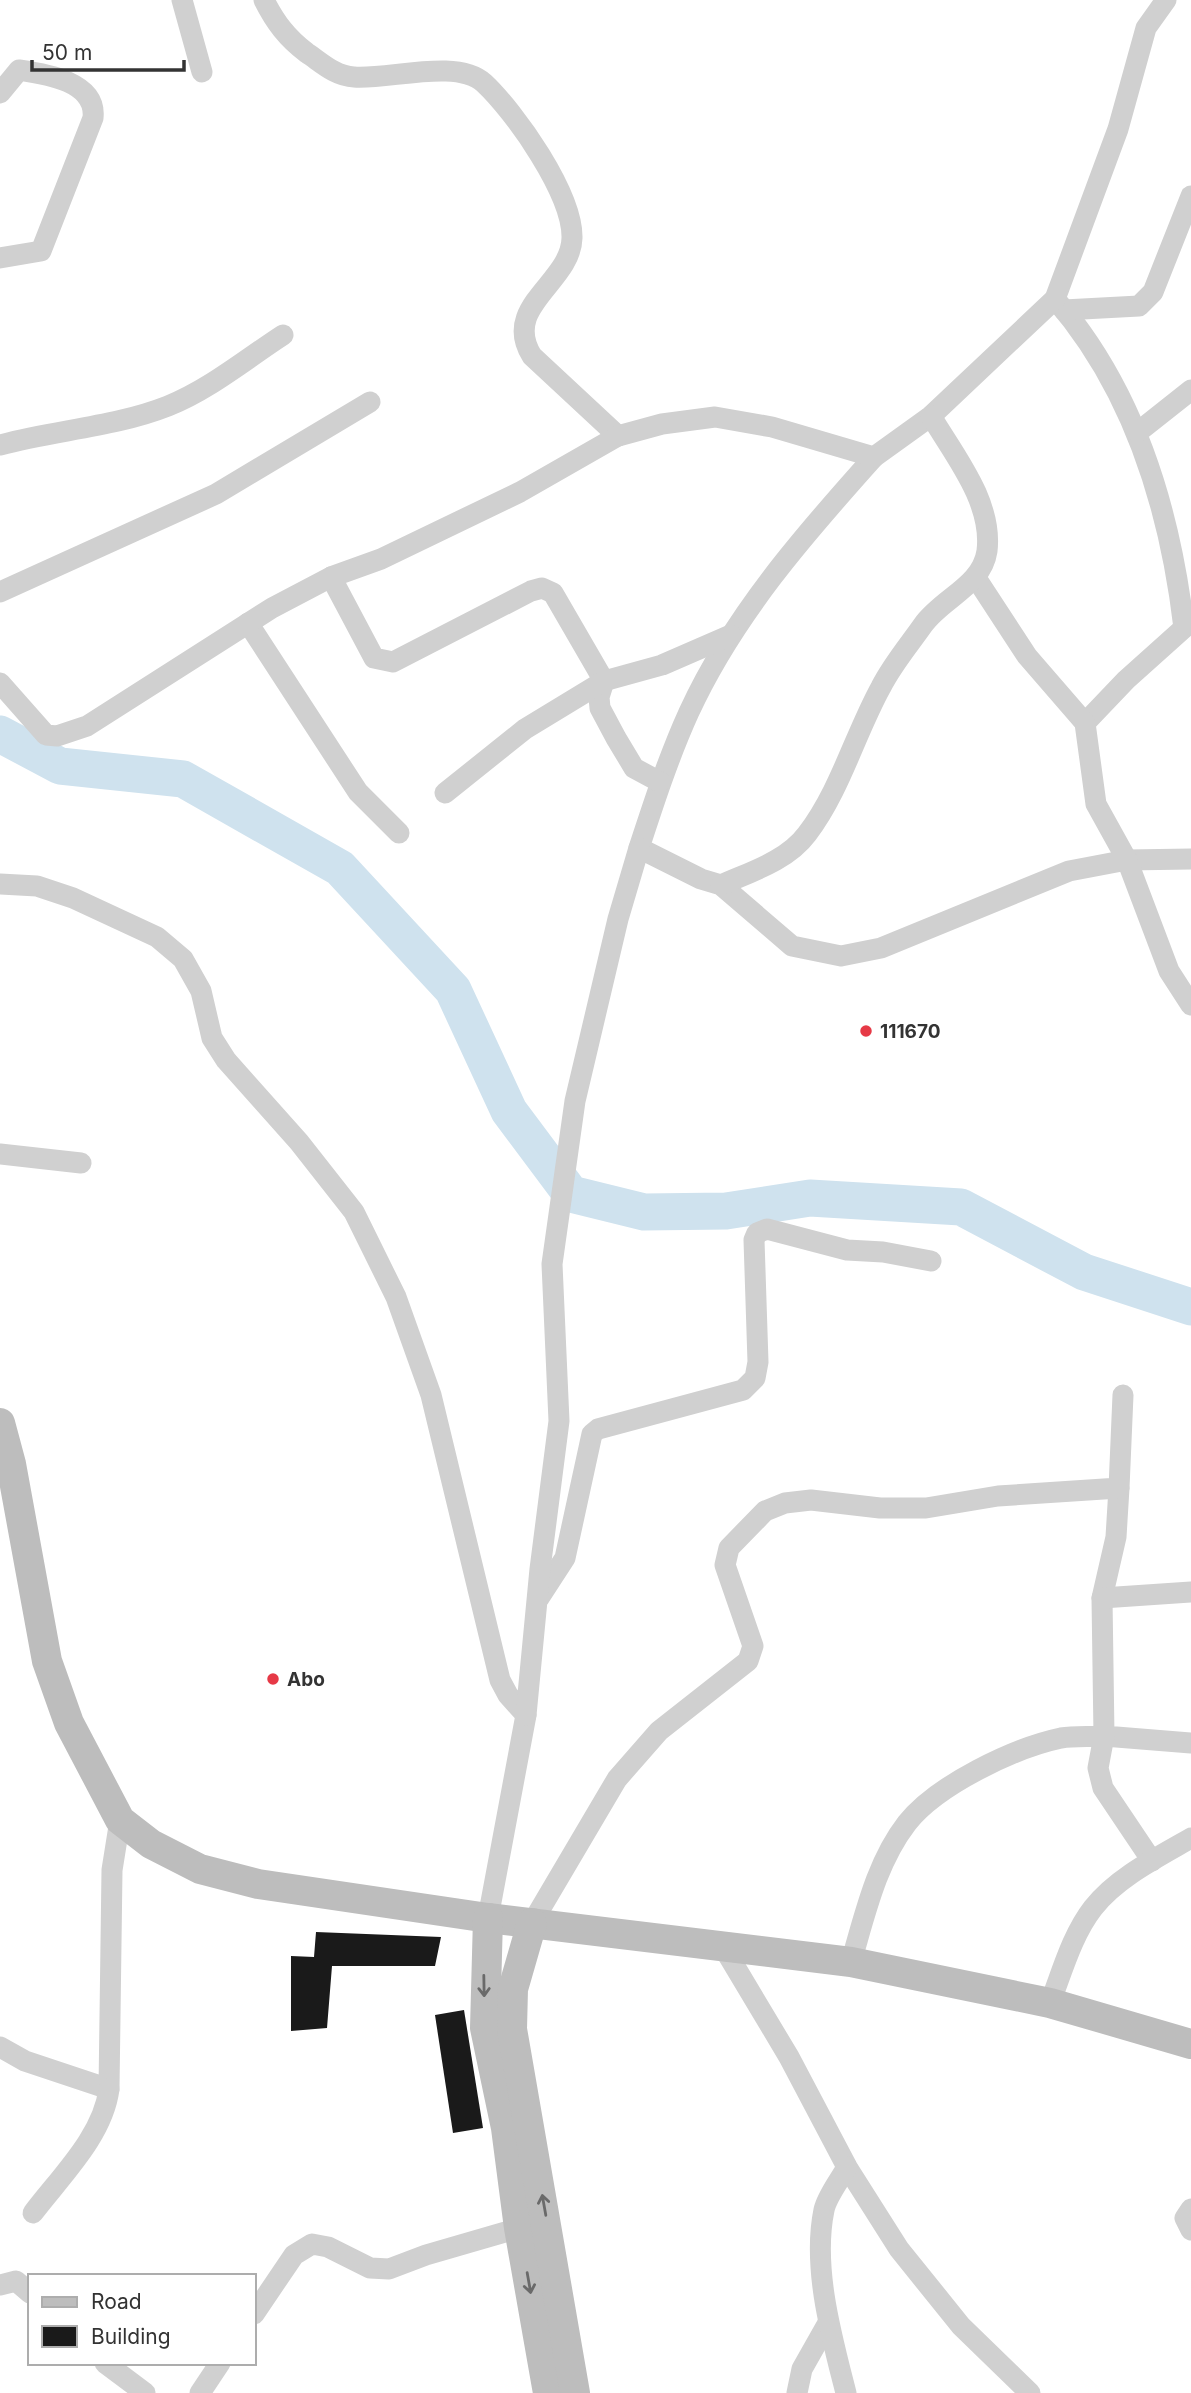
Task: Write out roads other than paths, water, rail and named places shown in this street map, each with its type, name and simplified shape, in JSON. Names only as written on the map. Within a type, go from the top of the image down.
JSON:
[{"type":"main road","points":[[0,1423],[11,1464],[47,1661],[69,1723],[120,1820],[151,1844],[200,1869],[258,1884],[488,1918],[851,1962],[1050,2003],[1191,2044]]},
{"type":"main road","points":[[488,1918],[485,2028],[506,2128],[519,2228],[548,2393]]},
{"type":"main road","points":[[532,1923],[513,1989],[512,2029],[575,2393]]},
{"type":"street","points":[[182,0],[202,72]]},
{"type":"street","points":[[264,0],[281,30],[333,72],[353,77],[460,72],[482,80],[512,115],[545,159],[566,213],[572,238],[567,257],[527,314],[523,342],[531,356],[618,436]]},
{"type":"street","points":[[488,1918],[526,1715],[536,1603],[559,1421],[552,1264],[575,1101],[618,919],[660,782],[690,710],[731,635],[779,567],[874,457],[930,416],[1060,304],[1118,129],[1146,28],[1166,0]]},
{"type":"street","points":[[0,93],[19,70],[50,75],[87,93],[94,104],[93,118],[41,251],[0,258]]},
{"type":"street","points":[[1060,304],[1139,306],[1153,292],[1191,196]]},
{"type":"street","points":[[1060,304],[1094,353],[1138,432],[1154,475],[1178,575],[1187,631],[1126,680],[1084,723]]},
{"type":"street","points":[[0,445],[167,407],[193,395],[283,335]]},
{"type":"street","points":[[1138,432],[1191,390]]},
{"type":"street","points":[[0,592],[216,494],[370,402]]},
{"type":"street","points":[[721,885],[779,859],[806,836],[828,798],[881,685],[930,615],[976,578],[986,552],[987,520],[969,482],[930,416]]},
{"type":"street","points":[[0,683],[46,735],[57,736],[87,726],[248,623],[331,576],[381,559],[520,492],[618,436],[662,424],[715,417],[772,427],[874,457]]},
{"type":"street","points":[[331,576],[374,658],[382,662],[393,662],[542,588],[553,593],[604,681],[599,697],[600,708],[616,738],[634,768],[660,782]]},
{"type":"street","points":[[976,578],[1027,656],[1084,723],[1096,804],[1127,860],[1170,971],[1191,1005]]},
{"type":"street","points":[[248,623],[358,792],[399,833]]},
{"type":"street","points":[[446,793],[526,729],[604,681],[662,665],[731,635]]},
{"type":"street","points":[[639,848],[701,879],[721,885],[792,946],[841,956],[881,948],[1069,871],[1127,860],[1191,859]]},
{"type":"street","points":[[0,884],[37,886],[74,898],[157,937],[183,959],[201,992],[212,1038],[226,1060],[299,1142],[354,1212],[396,1297],[431,1395],[500,1680],[508,1695],[526,1715]]},
{"type":"street","points":[[0,1154],[81,1163]]},
{"type":"street","points":[[536,1603],[565,1558],[592,1434],[598,1429],[743,1390],[755,1378],[758,1362],[754,1240],[757,1233],[767,1228],[847,1250],[883,1252],[931,1261]]},
{"type":"street","points":[[1123,1395],[1116,1537],[1102,1598],[1104,1736],[1098,1768],[1103,1788],[1152,1861]]},
{"type":"street","points":[[532,1923],[617,1779],[659,1731],[748,1661],[753,1646],[725,1565],[729,1548],[765,1511],[785,1503],[811,1500],[880,1508],[926,1508],[998,1496],[1119,1488]]},
{"type":"street","points":[[1102,1598],[1191,1592]]},
{"type":"street","points":[[851,1962],[881,1871],[908,1822],[963,1778],[1035,1745],[1063,1738],[1104,1736],[1191,1743]]},
{"type":"street","points":[[33,2213],[89,2139],[107,2110],[112,1870],[120,1820]]},
{"type":"street","points":[[1050,2003],[1080,1928],[1094,1907],[1152,1861],[1191,1838]]},
{"type":"street","points":[[722,1945],[789,2057],[847,2167],[899,2249],[961,2326],[1030,2393]]},
{"type":"street","points":[[0,2047],[25,2061],[109,2089]]},
{"type":"street","points":[[846,2393],[828,2323],[821,2241],[824,2208],[847,2167]]},
{"type":"street","points":[[1191,2209],[1185,2218],[1191,2231]]},
{"type":"street","points":[[256,2311],[294,2255],[312,2244],[328,2247],[370,2268],[389,2269],[519,2228]]},
{"type":"street","points":[[0,2285],[16,2281],[28,2291]]},
{"type":"street","points":[[797,2393],[802,2368],[828,2323]]},
{"type":"street","points":[[108,2365],[145,2393]]},
{"type":"street","points":[[200,2393],[219,2365]]},
{"type":"waterway","points":[[0,734],[60,766],[183,779],[340,868],[453,990],[509,1111],[571,1194],[644,1212],[726,1211],[810,1198],[961,1207],[1084,1272],[1191,1307]]},
{"type":"place","name":"111670","points":[[866,1031]]},
{"type":"place","name":"Abo","points":[[273,1679]]}]
